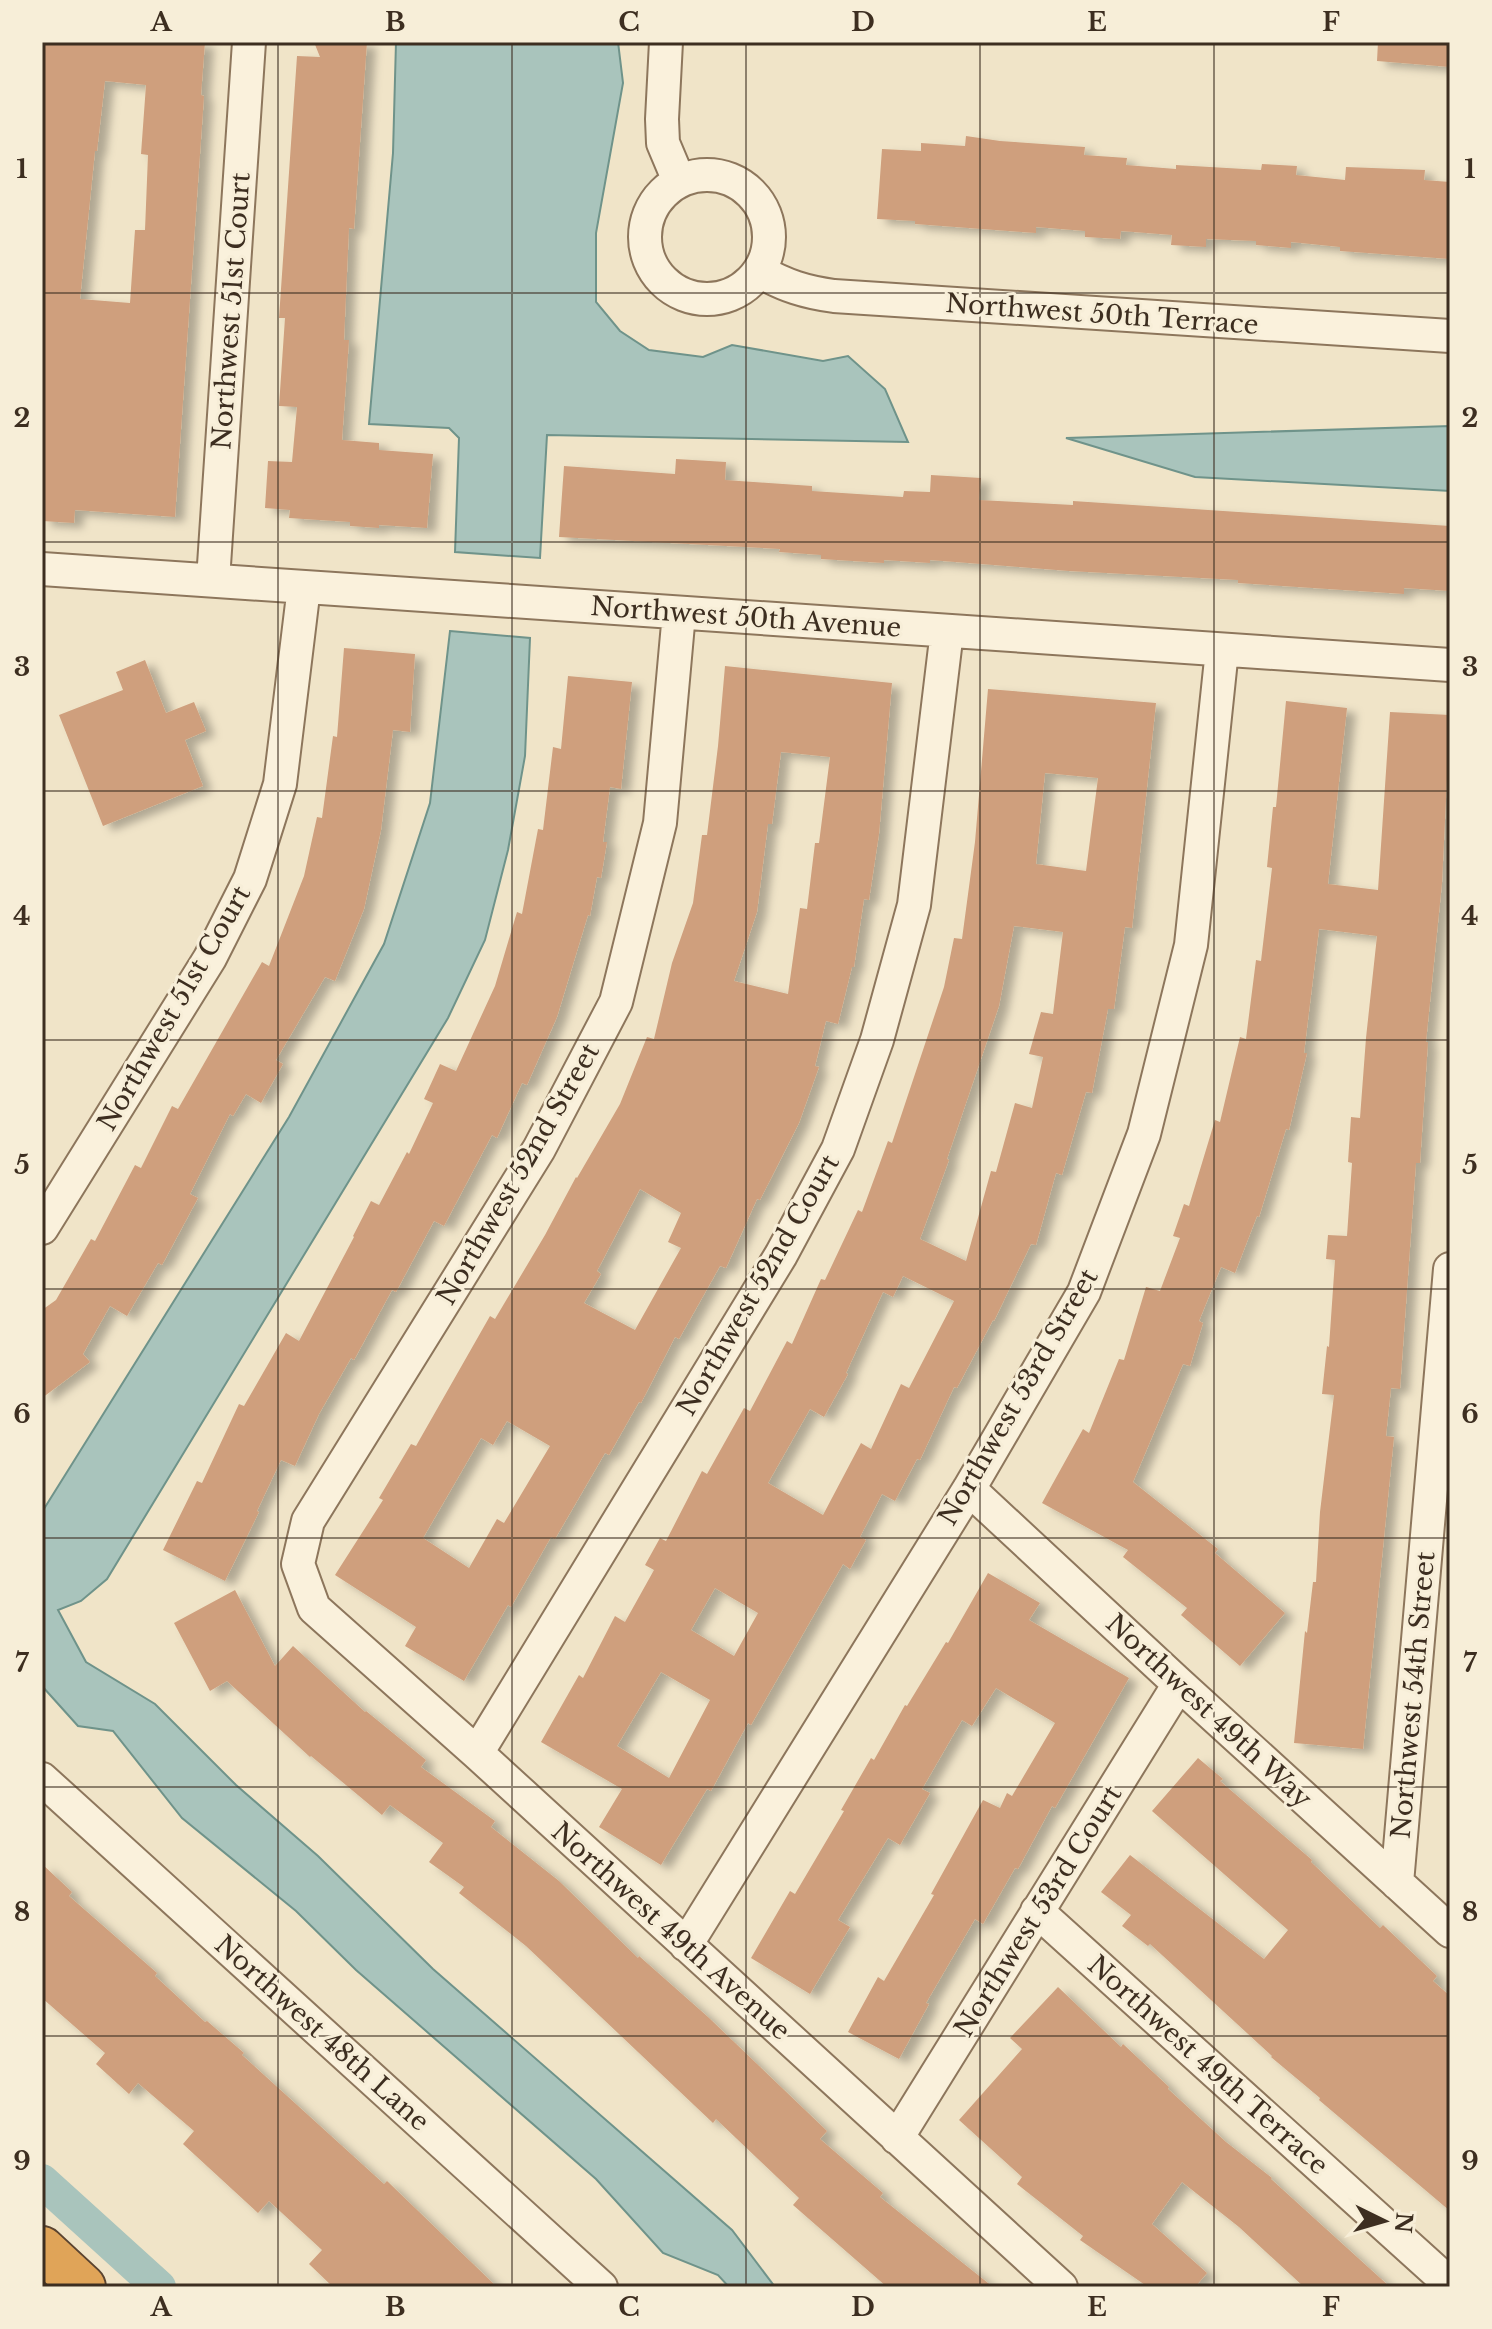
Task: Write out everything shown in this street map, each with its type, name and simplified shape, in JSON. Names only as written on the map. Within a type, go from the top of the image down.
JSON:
[{"type":"highway","points":[[42,2249],[83,2287]]},
{"type":"street","name":"Northwest 51st Court","points":[[213,580],[249,42]]},
{"type":"street","points":[[666,42],[663,143],[679,181]]},
{"type":"street","points":[[696,175],[732,179],[747,189],[767,219],[767,255],[759,271],[745,287],[727,297],[706,300],[686,297],[668,287],[654,271],[646,251],[645,231],[650,210],[662,194],[679,181],[696,175]]},
{"type":"street","name":"Northwest 50th Terrace","points":[[759,271],[803,292],[834,296],[1450,336]]},
{"type":"street","name":"Northwest 50th Avenue","points":[[42,569],[1450,665]]},
{"type":"street","name":"Northwest 51st Court","points":[[42,1228],[210,958],[250,879],[280,784],[304,587]]},
{"type":"street","name":"Northwest 52nd Street","points":[[298,1564],[308,1521],[539,1149],[616,1002],[660,823],[679,613]]},
{"type":"street","name":"Northwest 52nd Court","points":[[477,1753],[781,1255],[838,1149],[877,1040],[914,905],[947,631]]},
{"type":"street","name":"Northwest 53rd Street","points":[[686,1945],[969,1489],[1084,1292],[1144,1134],[1191,945],[1222,650]]},
{"type":"street","name":"Northwest 54th Street","points":[[1397,1883],[1450,1269]]},
{"type":"street","name":"Northwest 49th Way","points":[[969,1489],[1450,1931]]},
{"type":"street","name":"Northwest 49th Avenue","points":[[298,1564],[314,1608],[1061,2287]]},
{"type":"street","name":"Northwest 53rd Court","points":[[897,2138],[1179,1684]]},
{"type":"street","name":"Northwest 48th Lane","points":[[42,1779],[601,2287]]},
{"type":"street","name":"Northwest 49th Terrace","points":[[1037,1911],[1450,2284]]},
{"type":"water","points":[[396,42],[618,42],[623,83],[596,233],[596,302],[620,331],[649,350],[703,357],[732,345],[823,361],[848,356],[885,389],[908,442],[547,435],[540,558],[455,552],[459,438],[449,428],[369,424],[393,153]]},
{"type":"water","points":[[1450,426],[1450,491],[1195,477],[1066,438]]},
{"type":"water","points":[[450,631],[530,638],[525,756],[508,850],[485,940],[448,1018],[107,1579],[81,1601],[58,1610],[86,1662],[155,1704],[236,1785],[318,1856],[433,1969],[732,2230],[775,2287],[729,2287],[718,2275],[663,2253],[596,2179],[356,1970],[296,1911],[182,1818],[113,1731],[78,1726],[42,1686],[42,1512],[289,1117],[384,944],[430,803]]},
{"type":"building","points":[[42,42],[205,42],[201,95],[204,96],[175,517],[75,510],[74,523],[42,521]],"holes":[[[105,81],[146,85],[141,154],[148,155],[145,230],[135,230],[130,303],[80,299]]]},
{"type":"building","points":[[314,42],[367,42],[354,229],[349,228],[344,340],[349,340],[342,440],[379,443],[379,450],[433,454],[427,528],[350,526],[350,522],[289,518],[290,510],[265,508],[268,461],[292,462],[297,407],[279,406],[285,318],[279,318],[297,56],[320,57]]},
{"type":"building","points":[[1378,42],[1450,42],[1450,67],[1377,61]]},
{"type":"building","points":[[966,136],[1085,147],[1084,155],[1127,158],[1126,165],[1176,169],[1176,165],[1261,170],[1262,164],[1297,166],[1296,175],[1345,180],[1346,167],[1425,170],[1424,180],[1450,182],[1450,259],[1340,251],[1340,247],[1291,242],[1291,248],[1256,245],[1256,241],[1206,239],[1206,247],[1171,245],[1172,235],[1121,231],[1120,239],[1085,237],[1085,231],[1036,227],[1036,233],[877,219],[882,149],[921,151],[921,143],[965,146]]},
{"type":"building","points":[[676,459],[726,462],[725,480],[812,486],[812,491],[903,497],[904,491],[930,492],[931,475],[981,478],[979,500],[1073,505],[1073,501],[1450,526],[1450,591],[1404,588],[1404,594],[930,560],[930,563],[884,560],[884,563],[821,559],[821,555],[779,552],[780,549],[559,537],[564,466],[675,474]]},
{"type":"building","points":[[344,648],[415,654],[410,732],[393,730],[381,830],[364,909],[335,981],[325,977],[276,1060],[283,1064],[261,1103],[246,1094],[233,1116],[230,1114],[190,1194],[198,1198],[162,1265],[158,1263],[127,1316],[110,1306],[83,1354],[90,1362],[42,1398],[42,1310],[56,1300],[91,1239],[95,1241],[135,1165],[141,1168],[172,1106],[178,1109],[262,962],[269,966],[304,876],[317,817],[322,818],[333,736],[337,737]]},
{"type":"building","points":[[145,660],[166,713],[194,702],[206,731],[185,740],[203,786],[103,826],[59,715],[123,690],[116,672]]},
{"type":"building","points":[[725,666],[892,683],[879,834],[869,900],[864,899],[854,967],[838,1024],[826,1021],[815,1066],[819,1067],[799,1123],[760,1200],[757,1199],[726,1268],[720,1266],[679,1339],[675,1337],[641,1403],[609,1455],[605,1453],[555,1539],[551,1537],[464,1681],[405,1646],[416,1627],[335,1575],[383,1500],[379,1498],[411,1444],[416,1446],[490,1316],[495,1319],[545,1235],[620,1104],[647,1037],[654,1039],[672,963],[693,903],[702,835],[707,835]],"holes":[[[781,752],[830,757],[819,843],[815,843],[807,909],[800,908],[788,994],[734,981],[757,912]],[[640,1189],[681,1213],[668,1242],[681,1248],[635,1330],[584,1303],[601,1274],[597,1271]],[[507,1421],[550,1446],[504,1523],[497,1519],[469,1568],[423,1538],[481,1438],[493,1445]]]},
{"type":"building","points":[[568,676],[632,682],[621,789],[610,787],[603,842],[607,842],[601,878],[597,877],[590,916],[557,1017],[527,1085],[522,1083],[497,1138],[492,1135],[444,1226],[434,1221],[396,1292],[392,1290],[354,1360],[351,1358],[319,1414],[295,1466],[281,1460],[225,1581],[163,1550],[197,1481],[202,1483],[239,1404],[244,1406],[286,1333],[299,1341],[371,1201],[379,1205],[407,1152],[409,1154],[433,1103],[424,1099],[440,1064],[456,1071],[495,986],[517,912],[522,914],[538,829],[543,830],[553,747],[561,749]]},
{"type":"building","points":[[988,689],[1156,703],[1132,928],[1125,927],[1114,1009],[1108,1009],[1092,1093],[1086,1092],[1062,1175],[1056,1173],[1036,1245],[1031,1244],[994,1321],[957,1388],[954,1387],[920,1460],[917,1459],[895,1501],[882,1494],[860,1537],[866,1540],[850,1569],[843,1564],[751,1725],[748,1723],[711,1791],[707,1789],[661,1865],[599,1827],[622,1789],[541,1742],[579,1675],[583,1678],[615,1616],[625,1622],[654,1570],[645,1565],[660,1538],[666,1541],[702,1471],[707,1474],[744,1408],[750,1411],[787,1341],[792,1344],[821,1279],[825,1280],[858,1210],[862,1212],[888,1141],[892,1143],[944,987],[954,938],[962,939],[975,842]],"holes":[[[1045,773],[1098,778],[1086,871],[1036,864]],[[1014,926],[1063,932],[1053,1014],[1041,1012],[1029,1054],[1043,1057],[1032,1108],[1015,1103],[996,1172],[991,1171],[966,1261],[920,1239],[999,1006]],[[903,1276],[954,1301],[909,1388],[901,1384],[871,1449],[861,1443],[823,1515],[768,1483],[810,1409],[824,1417],[848,1374],[883,1292],[893,1297]],[[715,1588],[758,1613],[734,1656],[691,1630]],[[661,1672],[710,1700],[669,1778],[617,1746]]]},
{"type":"building","points":[[1286,701],[1347,708],[1328,884],[1378,890],[1390,712],[1450,715],[1442,883],[1426,1042],[1420,1163],[1416,1163],[1400,1389],[1391,1388],[1386,1436],[1394,1437],[1363,1749],[1294,1743],[1305,1631],[1307,1633],[1313,1582],[1316,1582],[1320,1512],[1334,1395],[1322,1394],[1329,1347],[1335,1260],[1326,1259],[1328,1235],[1347,1236],[1352,1163],[1348,1162],[1351,1117],[1360,1118],[1377,936],[1319,929],[1304,1053],[1307,1053],[1289,1130],[1286,1129],[1259,1217],[1235,1273],[1221,1267],[1199,1321],[1203,1323],[1190,1366],[1183,1364],[1133,1482],[1218,1549],[1215,1553],[1285,1613],[1240,1666],[1181,1615],[1187,1608],[1123,1557],[1128,1550],[1042,1503],[1083,1429],[1089,1433],[1119,1359],[1124,1360],[1146,1287],[1160,1291],[1180,1238],[1173,1236],[1184,1204],[1189,1206],[1215,1120],[1220,1122],[1240,1037],[1246,1039],[1256,960],[1261,961],[1272,868],[1267,867]]},
{"type":"building","points":[[988,1573],[1040,1603],[1029,1620],[1129,1678],[1055,1808],[1052,1806],[1018,1869],[1015,1868],[983,1924],[975,1919],[926,2003],[929,2004],[899,2059],[848,2032],[878,1977],[884,1981],[934,1895],[931,1894],[983,1800],[1000,1808],[1007,1793],[1012,1796],[1055,1723],[996,1688],[972,1726],[962,1720],[922,1789],[930,1793],[900,1845],[888,1838],[838,1920],[850,1927],[810,1994],[751,1958],[790,1891],[795,1894],[871,1758],[874,1760],[905,1705],[948,1643]]},
{"type":"building","points":[[235,1590],[275,1666],[293,1646],[365,1712],[426,1760],[421,1767],[495,1821],[491,1827],[559,1881],[638,1958],[708,2017],[827,2131],[820,2139],[883,2193],[880,2197],[993,2287],[887,2287],[793,2205],[799,2198],[716,2119],[713,2123],[526,1946],[459,1893],[464,1887],[429,1862],[443,1843],[390,1805],[382,1815],[310,1757],[227,1681],[210,1691],[174,1623]]},
{"type":"building","points":[[1198,1758],[1223,1779],[1220,1781],[1312,1860],[1380,1928],[1383,1925],[1437,1976],[1433,1981],[1450,1996],[1450,2211],[1319,2100],[1150,1944],[1148,1946],[1122,1926],[1131,1915],[1101,1892],[1130,1855],[1264,1959],[1288,1930],[1152,1811]]},
{"type":"building","points":[[42,1864],[72,1892],[69,1896],[157,1973],[155,1976],[244,2053],[242,2055],[384,2184],[387,2181],[497,2287],[333,2287],[309,2264],[322,2250],[269,2201],[258,2213],[183,2144],[194,2131],[138,2083],[129,2094],[96,2064],[105,2053],[42,1998]]},
{"type":"building","points":[[1058,1987],[1390,2287],[1304,2287],[1239,2227],[1182,2182],[1152,2224],[1207,2273],[1195,2287],[1148,2287],[1080,2240],[1083,2236],[1017,2184],[1022,2177],[959,2120],[1022,2049],[1010,2038]]},
{"type":"waterway","points":[[42,2181],[159,2287]]}]
